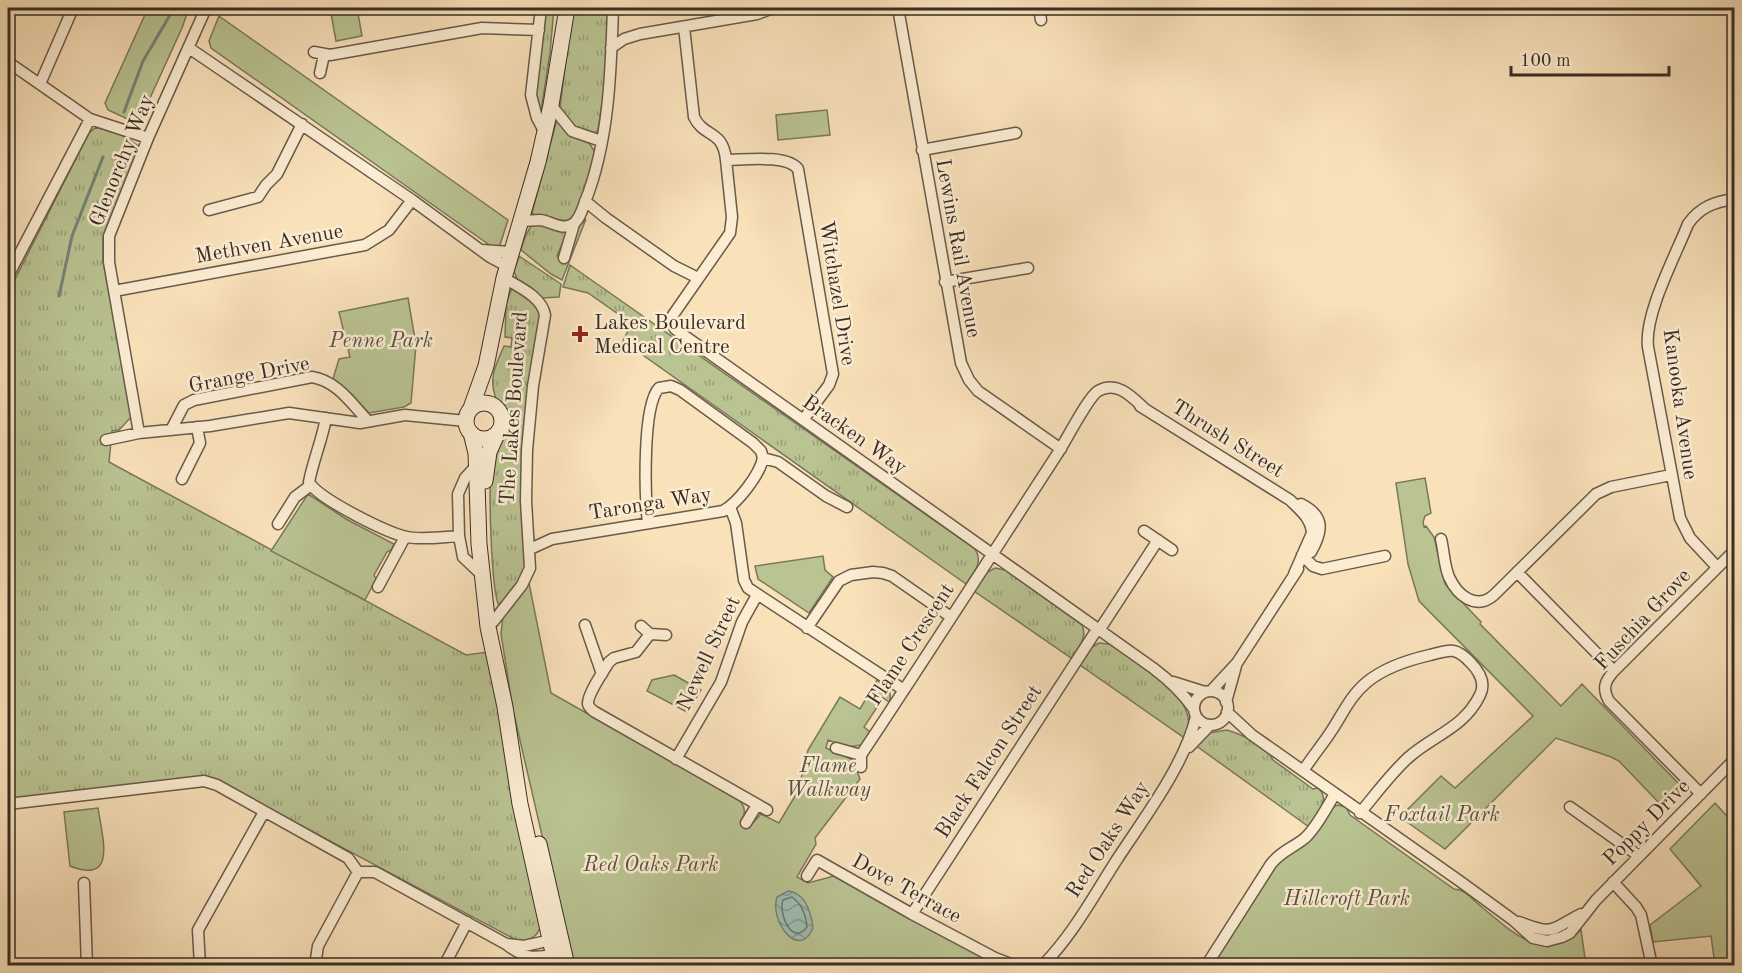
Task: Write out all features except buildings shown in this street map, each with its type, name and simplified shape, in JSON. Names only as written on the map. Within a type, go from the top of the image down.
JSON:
[{"type":"street","points":[[40,84],[73,8]]},
{"type":"street","name":"Glenorchy Way","points":[[140,433],[109,261],[109,236],[148,138],[206,8]]},
{"type":"street","points":[[541,8],[531,95],[537,118],[545,133]]},
{"type":"street","name":"The Lakes Boulevard","points":[[556,71],[560,8]]},
{"type":"street","name":"The Lakes Boulevard","points":[[558,953],[531,807],[505,707],[488,627],[477,516],[477,465],[469,421],[486,366],[507,266],[545,133],[567,8]]},
{"type":"street","points":[[564,258],[574,224],[581,212],[596,171],[609,93],[614,8]]},
{"type":"street","points":[[611,48],[624,39],[640,34],[757,14],[773,8]]},
{"type":"street","name":"Lewins Rail Avenue","points":[[898,8],[958,356],[969,380],[987,397],[1060,449]]},
{"type":"street","points":[[1039,8],[1041,20]]},
{"type":"street","points":[[613,20],[620,30],[640,34]]},
{"type":"street","points":[[684,27],[694,117],[701,127],[716,136],[723,144],[726,160]]},
{"type":"street","points":[[320,73],[319,53],[482,28],[539,30]]},
{"type":"street","points":[[189,48],[507,266]]},
{"type":"street","points":[[8,62],[90,119],[148,138]]},
{"type":"street","points":[[550,105],[572,131],[601,141]]},
{"type":"street","points":[[8,276],[90,119]]},
{"type":"street","points":[[209,210],[258,197],[266,185],[278,174],[302,124]]},
{"type":"street","points":[[922,150],[1016,133]]},
{"type":"street","name":"Witchazel Drive","points":[[726,160],[783,160],[794,165],[800,176],[833,374],[829,385],[803,420]]},
{"type":"street","name":"Bracken Way","points":[[726,160],[732,229],[673,315],[672,321],[675,329],[1168,679],[1183,686],[1208,692]]},
{"type":"street","name":"Kanooka Avenue","points":[[1717,567],[1685,529],[1677,509],[1648,347],[1648,324],[1688,224],[1699,211],[1713,203],[1734,199]]},
{"type":"street","name":"Methven Avenue","points":[[114,291],[365,245],[389,230],[412,200]]},
{"type":"street","points":[[585,201],[695,282]]},
{"type":"street","points":[[581,212],[606,218]]},
{"type":"street","points":[[521,221],[540,220],[566,227],[574,224]]},
{"type":"street","name":"The Lakes Boulevard","points":[[493,622],[529,572],[526,474],[529,419],[545,315],[543,306],[507,266]]},
{"type":"street","points":[[945,282],[1028,268]]},
{"type":"street","name":"The Lakes Boulevard","points":[[486,366],[488,387],[496,408]]},
{"type":"street","name":"Grange Drive","points":[[171,430],[184,405],[194,400],[312,377],[334,385],[367,420]]},
{"type":"street","points":[[648,524],[645,488],[652,399],[659,388],[671,386],[680,390],[753,443],[761,451],[763,458],[778,462],[826,496],[847,507]]},
{"type":"street","name":"Thrush Street","points":[[992,555],[1075,427],[1088,400],[1094,393],[1111,387],[1122,390],[1145,409],[1290,501],[1306,516],[1312,528],[1306,557]]},
{"type":"street","points":[[486,403],[496,408],[501,417],[498,432],[488,438],[476,437],[469,421],[476,405],[486,403]]},
{"type":"street","name":"Grange Drive","points":[[106,440],[140,433],[289,413],[360,423],[367,420],[405,416],[469,421]]},
{"type":"street","points":[[326,418],[322,440],[311,473],[309,482],[311,485],[333,502],[392,533],[405,537],[459,536]]},
{"type":"street","points":[[182,479],[200,443],[197,427]]},
{"type":"street","name":"The Lakes Boulevard","points":[[498,432],[489,452],[485,487],[498,671]]},
{"type":"street","name":"Taronga Way","points":[[530,549],[552,539],[727,509],[757,472],[763,458]]},
{"type":"street","name":"The Lakes Boulevard","points":[[477,465],[465,478],[458,494],[459,536],[463,557],[481,574]]},
{"type":"street","points":[[1442,539],[1449,577],[1458,590],[1468,600],[1478,602],[1490,599],[1588,501],[1603,490],[1671,475]]},
{"type":"street","points":[[278,525],[295,497],[311,485]]},
{"type":"street","points":[[727,509],[736,533],[744,580],[748,588],[904,690]]},
{"type":"street","points":[[1144,531],[1172,550]]},
{"type":"street","name":"Taronga Way","points":[[528,532],[552,539]]},
{"type":"street","points":[[378,587],[405,537]]},
{"type":"street","name":"Black Falcon Street","points":[[912,914],[1158,540]]},
{"type":"street","name":"Fuschia Grove","points":[[1701,794],[1609,701],[1605,682],[1614,670],[1734,551]]},
{"type":"street","name":"Flame Crescent","points":[[861,755],[992,555]]},
{"type":"street","points":[[1252,735],[1215,724],[1204,724],[1195,713],[1197,698],[1208,692],[1237,663],[1306,557],[1345,563],[1385,556]]},
{"type":"street","points":[[807,628],[839,581],[851,575],[873,572],[892,576],[951,617]]},
{"type":"street","points":[[1517,572],[1614,670]]},
{"type":"street","name":"Newell Street","points":[[676,759],[721,682],[742,622],[757,595]]},
{"type":"street","points":[[585,625],[602,674]]},
{"type":"street","points":[[641,626],[650,634],[666,635]]},
{"type":"street","points":[[650,634],[636,652],[614,658],[602,674],[589,701],[591,709],[762,808],[746,823]]},
{"type":"street","points":[[1208,692],[1220,694],[1227,707],[1252,735],[1360,813],[1405,761],[1467,715],[1478,699],[1482,686],[1479,675],[1461,653],[1450,650],[1411,659],[1368,682],[1349,702],[1302,771]]},
{"type":"street","points":[[1215,724],[1227,707],[1237,663]]},
{"type":"street","name":"Bracken Way","points":[[1168,679],[1185,696],[1195,713]]},
{"type":"street","name":"Red Oaks Way","points":[[1185,751],[1195,713]]},
{"type":"street","name":"Red Oaks Way","points":[[1054,966],[1061,947],[1185,751],[1215,724]]},
{"type":"street","points":[[836,748],[861,755],[861,767]]},
{"type":"street","name":"Poppy Drive","points":[[1360,813],[1513,920],[1551,936],[1585,912],[1734,760]]},
{"type":"street","points":[[8,804],[204,781],[217,785],[348,858],[358,872]]},
{"type":"street","points":[[1206,966],[1270,864],[1282,852],[1309,834],[1335,794]]},
{"type":"street","points":[[1570,807],[1639,856]]},
{"type":"street","points":[[200,966],[198,930],[264,812]]},
{"type":"street","name":"Dove Terrace","points":[[807,876],[817,860],[999,962],[1016,966]]},
{"type":"street","points":[[358,872],[375,873],[507,944],[518,954],[540,957],[558,953]]},
{"type":"street","points":[[315,966],[318,946],[358,872]]},
{"type":"street","points":[[1613,882],[1641,915],[1652,966]]},
{"type":"street","points":[[84,883],[87,966]]},
{"type":"street","points":[[444,966],[467,922]]},
{"type":"street","name":"Red Oaks Way","points":[[1042,966],[1061,947]]},
{"type":"green space","points":[[148,8],[189,8],[140,120],[134,122],[108,110],[105,103]]},
{"type":"green space","points":[[330,8],[357,8],[362,36],[336,41]]},
{"type":"green space","points":[[545,8],[554,8],[550,53],[541,111],[539,111],[535,98]]},
{"type":"green space","points":[[572,8],[609,8],[605,85],[598,130],[595,133],[575,128],[560,108]]},
{"type":"green space","points":[[219,16],[508,220],[498,251],[211,48],[209,41]]},
{"type":"green space","points":[[827,110],[830,135],[778,140],[776,115]]},
{"type":"green space","points":[[556,123],[559,123],[570,135],[589,143],[595,152],[592,170],[574,216],[565,221],[555,221],[532,213]]},
{"type":"green space","points":[[95,128],[117,133],[137,145],[136,156],[103,237],[103,260],[132,416],[119,430],[112,431],[109,462],[466,655],[488,652],[540,928],[531,938],[518,941],[217,781],[8,799],[8,293],[89,133]]},
{"type":"green space","points":[[586,219],[562,280],[521,250],[528,230],[536,224],[542,225],[567,232],[557,256],[565,260],[579,226]]},
{"type":"green space","points":[[519,256],[561,284],[559,297],[542,298],[518,281],[514,271]]},
{"type":"green space","points":[[570,265],[975,549],[978,563],[966,584],[623,341],[630,327],[628,321],[588,293],[563,287]]},
{"type":"green space","points":[[512,288],[537,306],[541,316],[532,361],[526,562],[522,576],[499,606],[492,559],[491,475],[493,459],[504,431],[505,420],[496,399],[493,378],[504,346],[511,347],[512,338],[505,337],[506,304]]},
{"type":"green space","name":"Penne Park","points":[[408,298],[416,345],[411,403],[404,407],[369,413],[333,379],[339,359],[350,357],[339,312]]},
{"type":"green space","name":"Foxtail Park","points":[[1425,478],[1431,513],[1425,516],[1423,522],[1424,527],[1426,526],[1434,537],[1445,584],[1481,622],[1480,624],[1561,706],[1582,684],[1681,786],[1661,805],[1619,761],[1556,738],[1445,849],[1400,817],[1441,776],[1455,788],[1533,716],[1419,601],[1408,564],[1396,483]]},
{"type":"green space","points":[[308,494],[346,519],[394,544],[374,575],[376,579],[365,600],[271,551]]},
{"type":"green space","points":[[823,556],[825,570],[833,577],[809,613],[758,579],[755,566]]},
{"type":"green space","points":[[995,568],[1005,570],[1082,625],[1083,639],[1071,658],[974,591],[986,573]]},
{"type":"green space","name":"Red Oaks Park","points":[[529,583],[551,693],[738,799],[744,809],[742,821],[750,826],[761,814],[779,823],[798,791],[808,750],[840,697],[860,709],[877,680],[883,684],[890,692],[889,702],[883,698],[864,727],[870,732],[861,745],[848,747],[828,740],[826,748],[853,760],[860,779],[815,838],[816,844],[797,877],[808,883],[834,876],[998,965],[572,965],[513,710],[501,634],[503,616]]},
{"type":"green space","points":[[1099,643],[1109,644],[1136,661],[1177,695],[1185,709],[1189,723],[1186,739],[1080,665],[1092,647]]},
{"type":"green space","points":[[674,675],[701,690],[687,712],[647,691],[652,680]]},
{"type":"green space","points":[[1227,730],[1260,745],[1273,760],[1313,789],[1318,788],[1322,793],[1323,802],[1309,827],[1195,745],[1209,733]]},
{"type":"green space","points":[[1715,803],[1734,824],[1734,965],[1715,965],[1711,936],[1653,942],[1650,925],[1701,886],[1670,849]]},
{"type":"green space","name":"Hillcroft Park","points":[[1338,805],[1346,807],[1350,815],[1454,889],[1467,894],[1501,923],[1526,940],[1553,945],[1567,940],[1581,930],[1586,965],[1211,966],[1275,865],[1331,808]]},
{"type":"green space","points":[[98,808],[104,844],[101,864],[95,869],[85,870],[70,866],[64,812]]},
{"type":"water","points":[[788,891],[803,899],[811,916],[813,928],[807,937],[800,940],[793,939],[787,934],[777,917],[777,897]]},
{"type":"waterway","points":[[124,112],[143,61],[170,15],[169,8]]},
{"type":"waterway","points":[[59,296],[72,236],[103,157]]},
{"type":"place","name":"Lakes Boulevard Medical Centre","points":[[580,334]]},
{"type":"park label","name":"Flame Walkway","points":[[828,777]]}]
